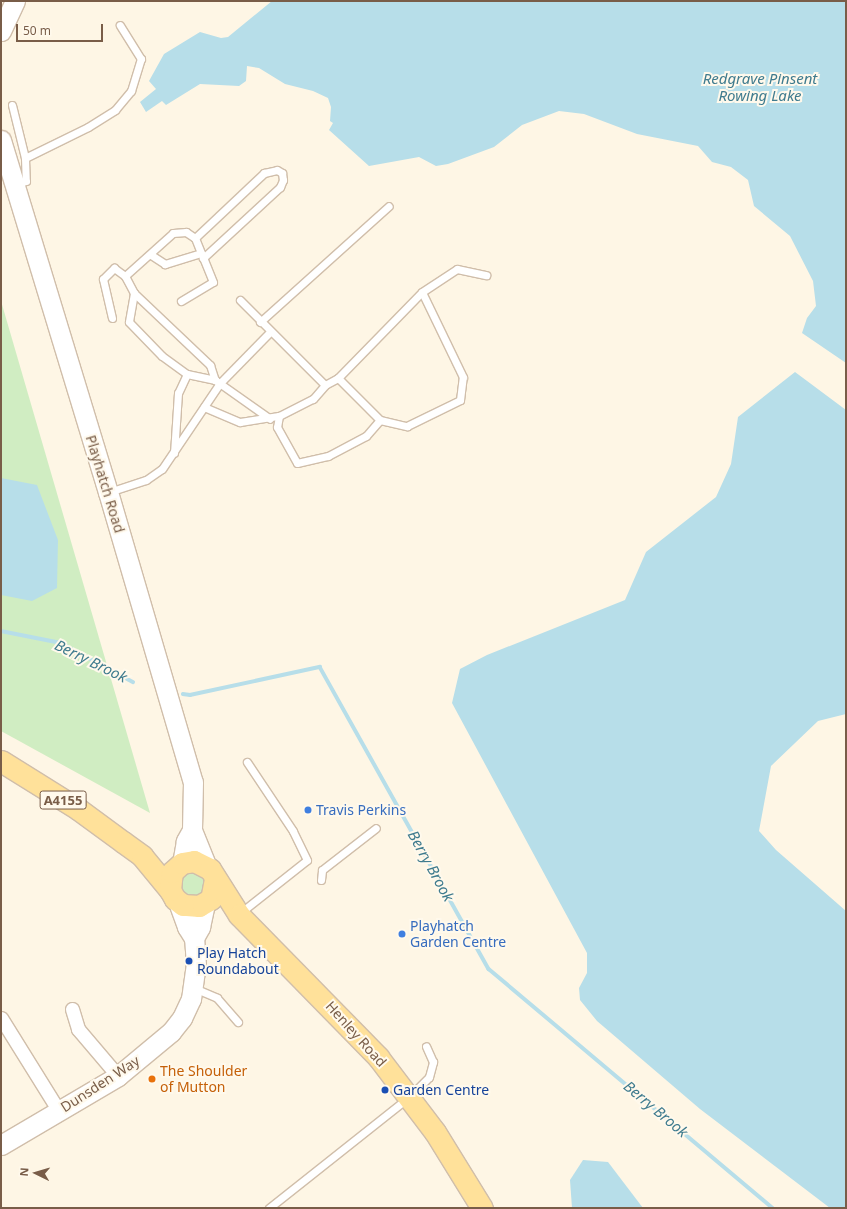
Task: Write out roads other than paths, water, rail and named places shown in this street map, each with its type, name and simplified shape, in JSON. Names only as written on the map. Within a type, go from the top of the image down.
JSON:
[{"type":"main road","points":[[1,31],[15,1]]},
{"type":"main road","name":"Playhatch Road","points":[[1,140],[108,492],[193,782],[192,830],[211,872]]},
{"type":"main road","name":"A4155","points":[[1,761],[78,809],[142,856],[174,896]]},
{"type":"main road","name":"Playhatch Road","points":[[181,863],[186,841],[192,830]]},
{"type":"main road","name":"A4155","points":[[142,856],[181,863]]},
{"type":"main road","points":[[194,861],[211,872],[214,893],[205,904],[194,907],[174,896],[170,878],[181,863],[194,861]]},
{"type":"main road","name":"Henley Road","points":[[211,872],[239,915],[378,1057],[435,1132],[482,1208]]},
{"type":"main road","name":"Dunsden Way","points":[[174,896],[187,928],[194,938]]},
{"type":"main road","name":"Henley Road","points":[[205,904],[239,915]]},
{"type":"main road","name":"Dunsden Way","points":[[1,1145],[118,1076],[171,1032],[182,1018],[194,988],[194,938],[200,927],[205,904]]},
{"type":"street","points":[[72,1009],[78,1029],[118,1076]]},
{"type":"street","points":[[1,1018],[59,1111]]},
{"type":"lane","points":[[25,158],[108,114],[131,91],[141,59],[120,25]]},
{"type":"lane","points":[[12,105],[25,158],[26,181],[14,184]]},
{"type":"lane","points":[[151,255],[165,264],[202,256],[280,187],[282,173],[277,170],[264,173],[196,238]]},
{"type":"lane","points":[[260,322],[389,206]]},
{"type":"lane","points":[[125,276],[151,255],[173,233],[186,232],[196,238],[213,282],[181,301]]},
{"type":"lane","points":[[112,318],[104,279],[114,268],[125,276],[134,293],[210,365],[218,381]]},
{"type":"lane","points":[[204,407],[240,422],[270,419],[279,416],[313,399],[325,386],[338,378],[422,292],[457,269],[486,275]]},
{"type":"lane","points":[[338,378],[380,420],[406,426],[460,400],[463,377],[422,292]]},
{"type":"lane","points":[[134,293],[129,322],[162,356],[188,374],[218,381],[270,419]]},
{"type":"lane","points":[[240,300],[260,322],[325,386]]},
{"type":"lane","points":[[108,492],[146,480],[162,469],[174,454],[204,407],[218,381],[270,332]]},
{"type":"lane","points":[[174,454],[178,393],[188,374]]},
{"type":"lane","points":[[279,416],[277,427],[297,463],[328,456],[366,436],[380,420]]},
{"type":"lane","points":[[239,915],[307,860],[293,831],[247,762]]},
{"type":"lane","points":[[321,880],[322,870],[376,828]]},
{"type":"lane","points":[[194,988],[218,998],[238,1022]]},
{"type":"lane","points":[[269,1208],[409,1097],[429,1077],[433,1062],[426,1046]]},
{"type":"water","name":"Redgrave Pinsent Rowing Lake","points":[[272,1],[846,1],[846,363],[802,333],[807,318],[816,306],[813,281],[790,236],[754,206],[748,180],[731,167],[712,162],[698,146],[637,134],[584,114],[559,111],[522,125],[494,147],[448,164],[436,166],[419,157],[369,166],[329,130],[333,123],[330,121],[331,107],[328,98],[313,91],[285,84],[259,68],[247,66],[246,81],[239,86],[200,84],[166,105],[162,101],[146,112],[140,102],[156,89],[149,81],[164,54],[200,32],[221,38],[228,37]]},
{"type":"water","points":[[795,372],[846,410],[846,714],[818,721],[771,766],[759,831],[776,850],[846,911],[846,1208],[830,1208],[700,1109],[597,1021],[580,1000],[579,988],[587,973],[587,953],[452,703],[460,669],[487,655],[625,600],[646,552],[716,497],[731,464],[738,417]]},
{"type":"water","points":[[1,478],[37,485],[58,540],[57,588],[32,601],[1,595]]},
{"type":"water","points":[[583,1160],[608,1162],[643,1208],[572,1208],[570,1180]]},
{"type":"waterway","name":"Berry Brook","points":[[1,631],[61,643],[133,682]]},
{"type":"waterway","name":"Berry Brook","points":[[183,694],[190,695],[320,667],[489,969],[773,1208]]},
{"type":"place","name":"Travis Perkins","points":[[308,810]]},
{"type":"place","name":"Playhatch Garden Centre","points":[[402,934]]},
{"type":"place","name":"Play Hatch Roundabout","points":[[189,961]]},
{"type":"place","name":"The Shoulder of Mutton","points":[[152,1079]]},
{"type":"place","name":"Garden Centre","points":[[385,1090]]}]
